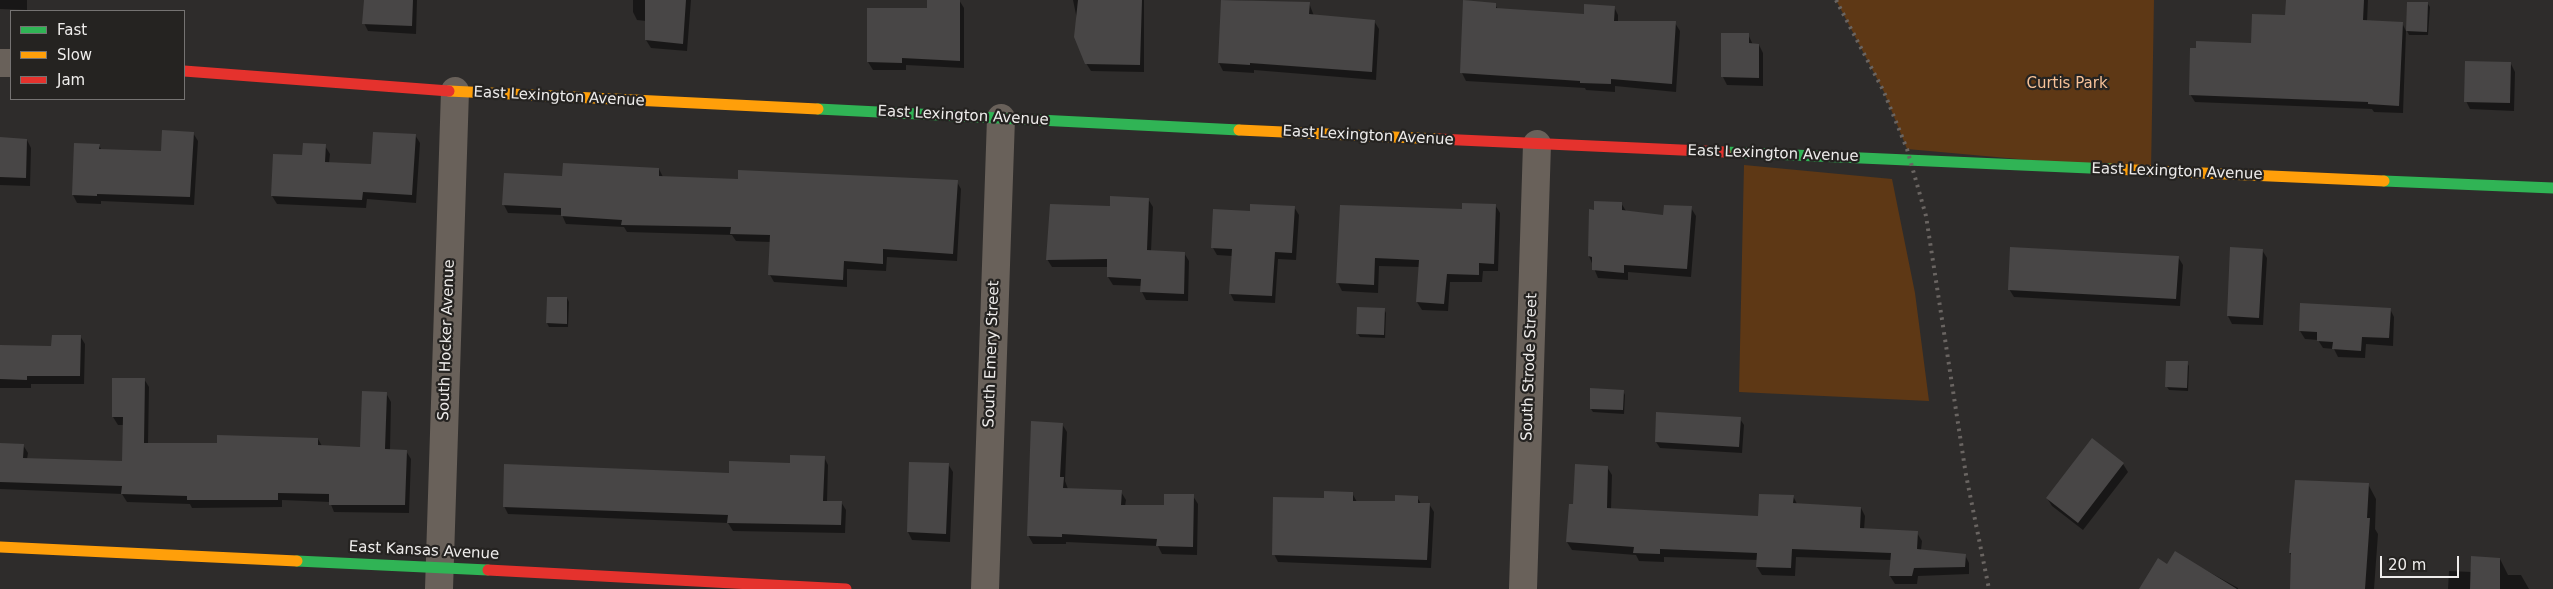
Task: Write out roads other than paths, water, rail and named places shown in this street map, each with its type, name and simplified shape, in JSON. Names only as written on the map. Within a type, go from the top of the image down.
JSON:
[{"type":"street","name":"East Lexington Avenue","points":[[185,71],[455,92],[1537,144],[2553,188]]},
{"type":"street","name":"South Hocker Avenue","points":[[440,578],[455,92]]},
{"type":"street","name":"South Emery Street","points":[[985,589],[1001,118]]},
{"type":"street","name":"South Strode Street","points":[[1523,589],[1537,144]]},
{"type":"street","name":"East Kansas Avenue","points":[[0,547],[440,578],[846,589]]},
{"type":"railway","points":[[1836,0],[1884,92],[1907,149],[1926,216],[1966,475],[1989,589]]},
{"type":"park label","name":"Curtis Park","points":[[2067,84]]}]
